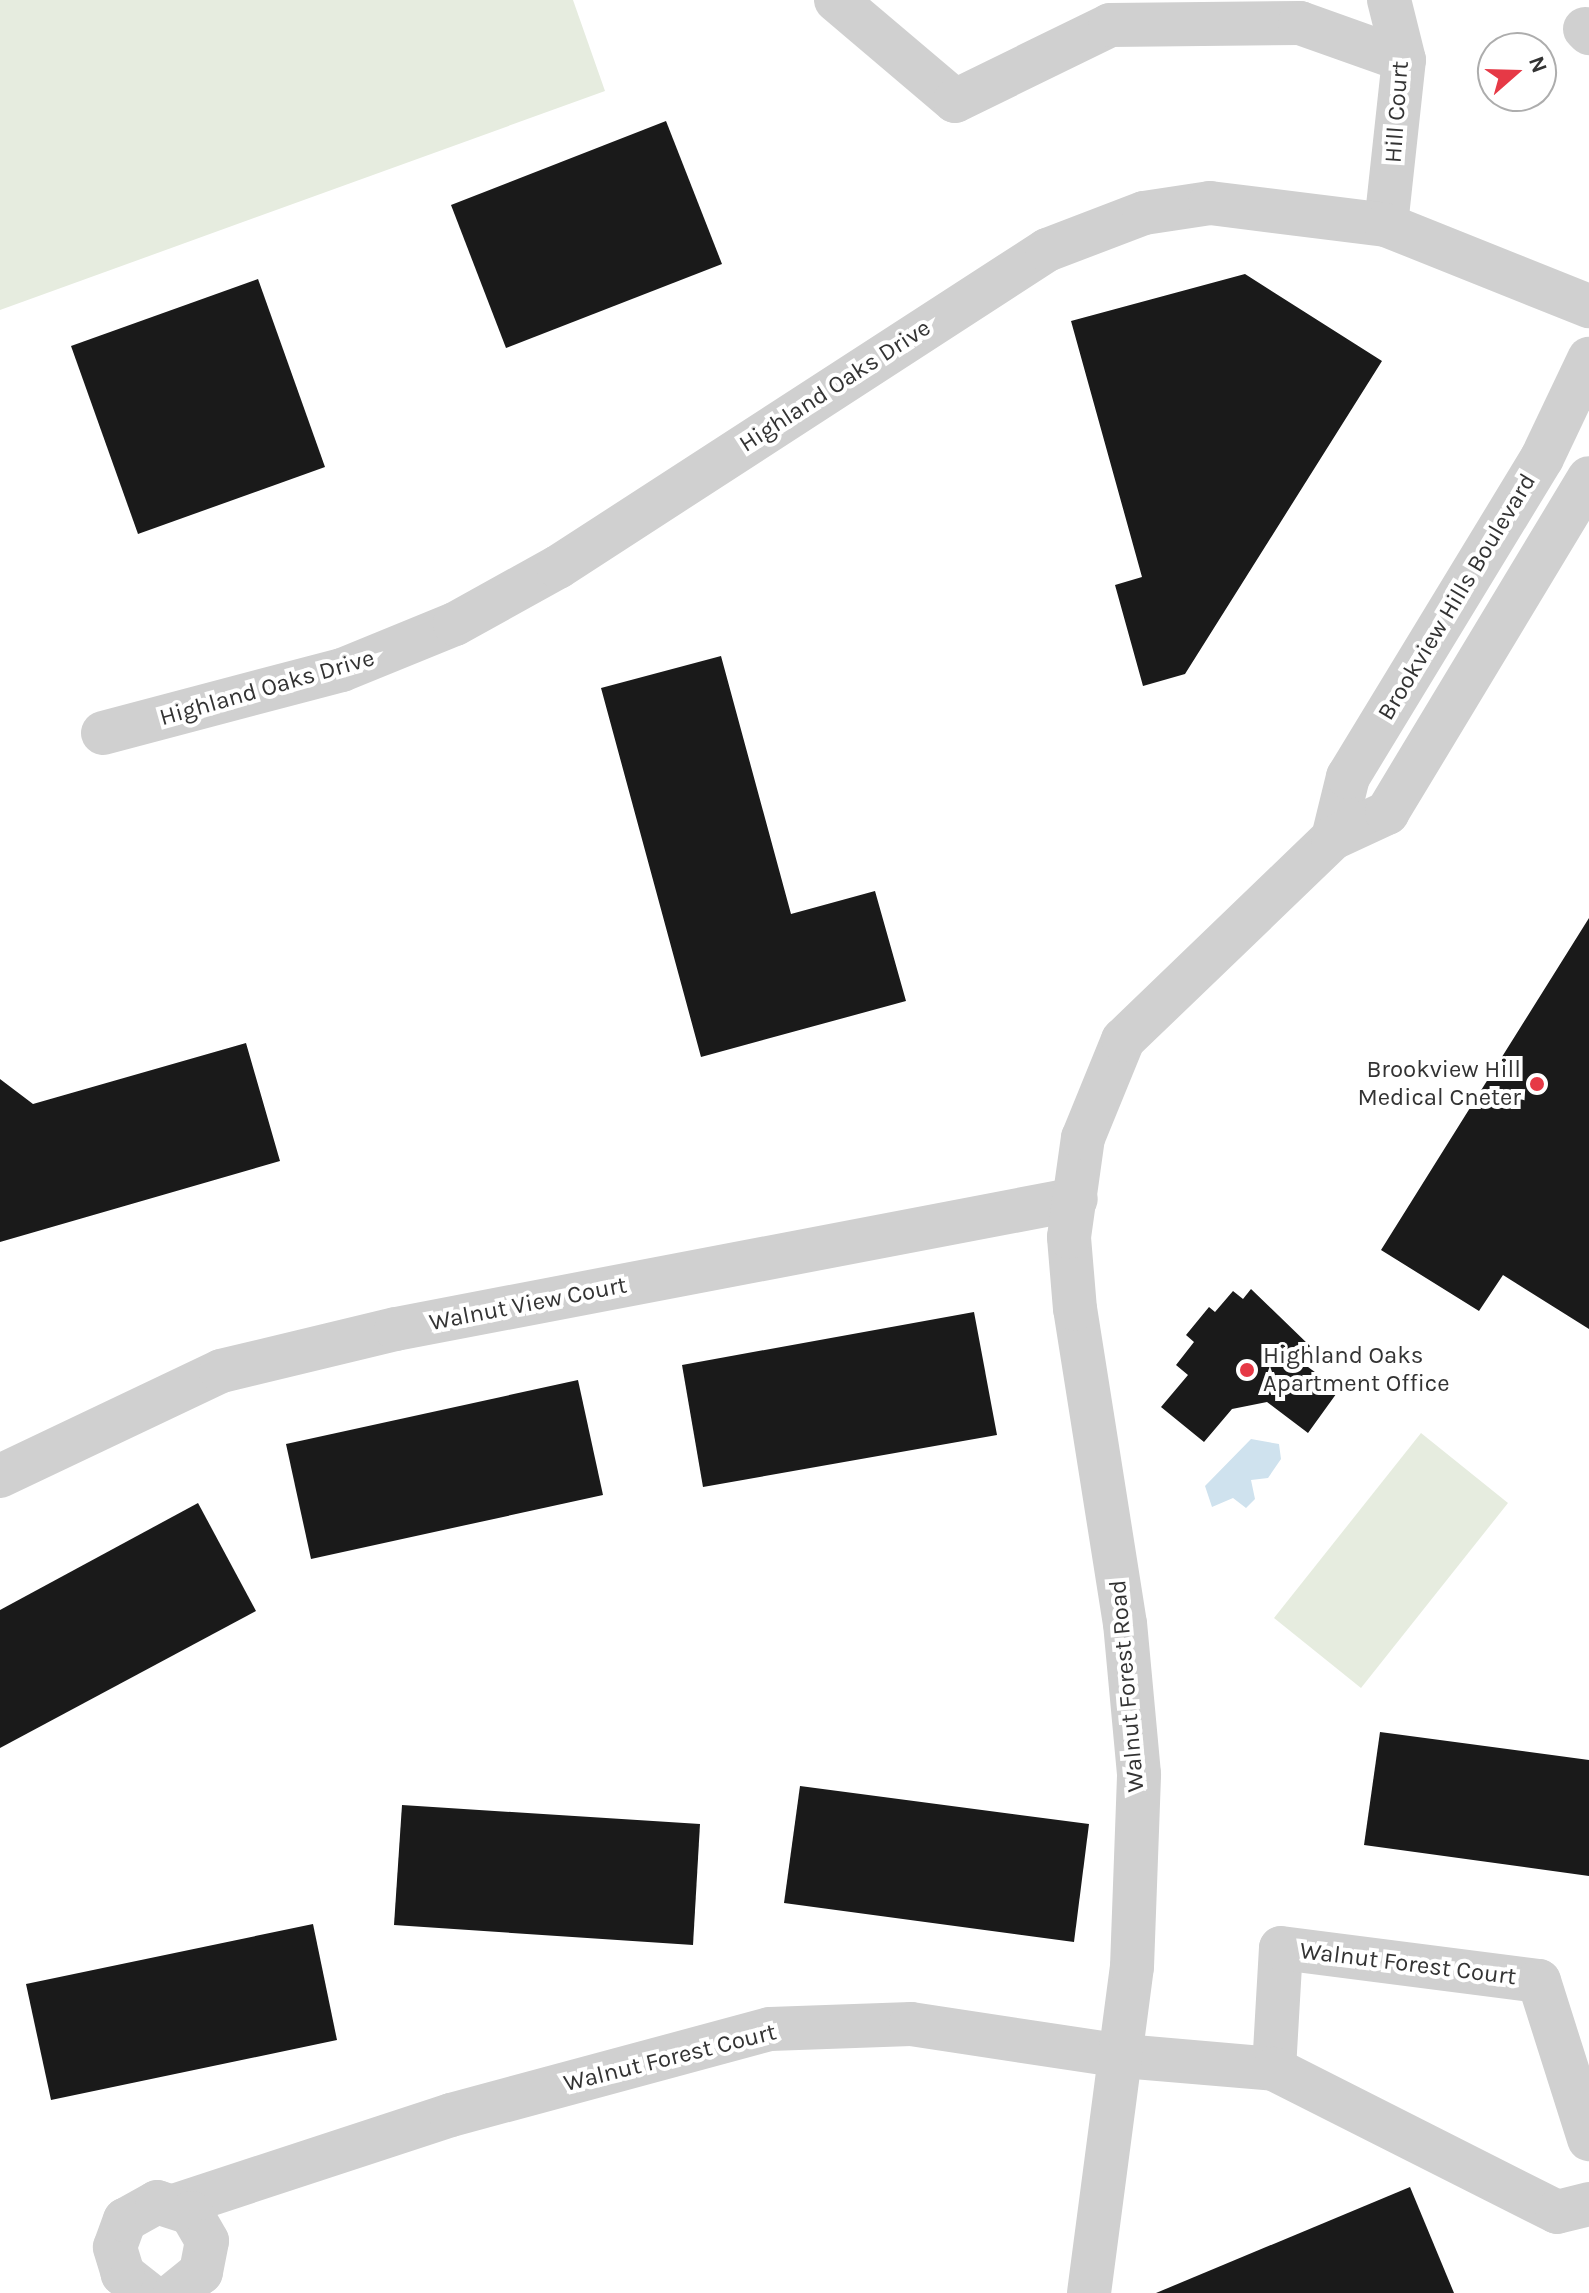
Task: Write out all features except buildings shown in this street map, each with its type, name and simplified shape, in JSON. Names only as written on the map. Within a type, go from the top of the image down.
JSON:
[{"type":"street","points":[[836,0],[955,101],[1110,25],[1300,23],[1404,60]]},
{"type":"street","name":"Hill Court","points":[[1386,225],[1404,60],[1389,0]]},
{"type":"street","name":"Highland Oaks Drive","points":[[103,733],[342,670],[455,624],[558,567],[1047,250],[1144,213],[1210,203],[1386,225],[1589,306]]},
{"type":"street","name":"Brookview Hills Boulevard","points":[[1333,838],[1348,777],[1542,458],[1589,359]]},
{"type":"street","points":[[1333,838],[1387,813],[1589,478]]},
{"type":"street","name":"Walnut Forest Road","points":[[1089,2293],[1123,2056],[1139,1774],[1125,1624],[1075,1309],[1069,1237],[1083,1138],[1123,1040],[1333,838]]},
{"type":"street","name":"Walnut View Court","points":[[0,1476],[221,1371],[396,1329],[1076,1199]]},
{"type":"street","name":"Walnut Forest Court","points":[[1274,2069],[1281,1948],[1539,1981],[1589,2139]]},
{"type":"street","name":"Walnut Forest Court","points":[[147,2293],[123,2274],[117,2232],[135,2210],[177,2205],[451,2115],[770,2029],[911,2024],[1123,2056],[1274,2069],[1557,2212],[1589,2204]]},
{"type":"street","points":[[175,2293],[201,2272],[207,2249],[202,2226],[177,2205]]},
{"type":"shaded area","points":[[0,0],[573,0],[605,91],[0,310]]},
{"type":"shaded area","points":[[1421,1433],[1508,1503],[1361,1688],[1274,1618]]},
{"type":"water","points":[[1251,1439],[1279,1444],[1281,1459],[1268,1478],[1251,1480],[1255,1499],[1246,1508],[1233,1498],[1212,1507],[1205,1486]]},
{"type":"place","name":"Brookview Hill Medical Cneter","points":[[1537,1084]]},
{"type":"place","name":"Highland Oaks Apartment Office","points":[[1247,1370]]}]
